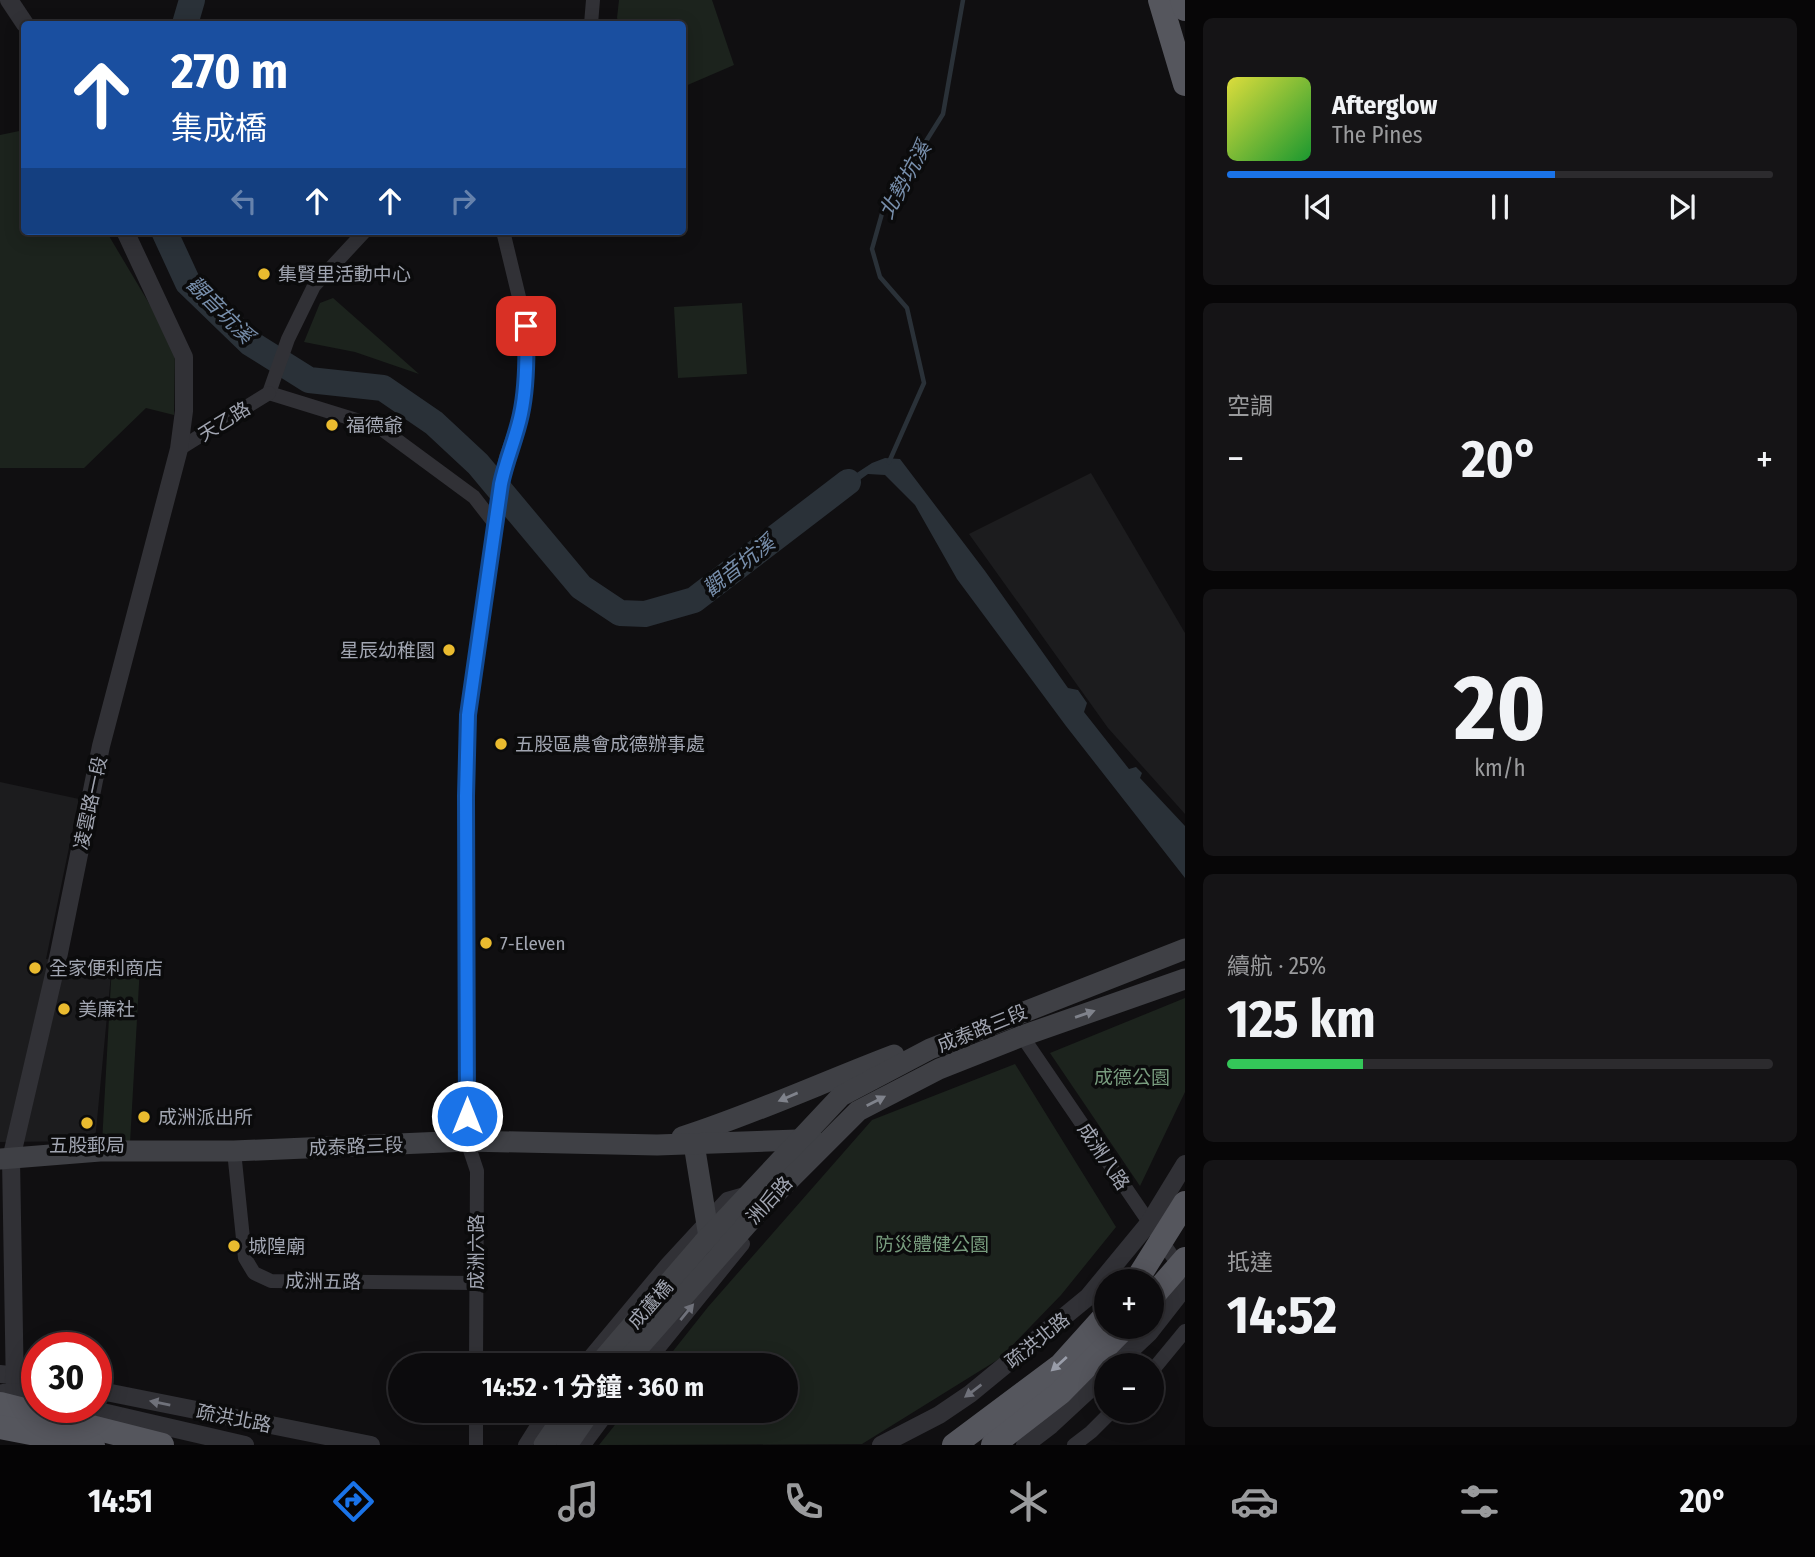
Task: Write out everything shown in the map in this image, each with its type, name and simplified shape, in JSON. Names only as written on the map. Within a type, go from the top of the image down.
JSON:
[{"type":"highway","points":[[1160,0],[1185,84]]},
{"type":"highway","points":[[1182,0],[1185,9]]},
{"type":"highway","points":[[1144,1269],[1185,1203]]},
{"type":"highway","points":[[1164,1283],[1185,1259]]},
{"type":"highway","points":[[954,1445],[1061,1365],[1094,1328]]},
{"type":"highway","points":[[993,1445],[1060,1393],[1113,1339]]},
{"type":"highway","points":[[5,1385],[162,1445]]},
{"type":"highway","points":[[0,1427],[93,1445]]},
{"type":"main road","name":"成泰路三段","points":[[797,1140],[841,1096],[930,1049],[1185,949]]},
{"type":"main road","name":"成泰路三段","points":[[5,1159],[100,1152],[234,1152],[467,1141],[657,1145],[797,1140],[823,1144],[858,1111],[939,1069],[1022,1036],[1185,979]]},
{"type":"main road","points":[[657,1145],[734,1120],[821,1083],[927,1043],[990,1024]]},
{"type":"main road","name":"洲后路","points":[[757,1198],[797,1140]]},
{"type":"main road","points":[[694,1144],[709,1239]]},
{"type":"main road","name":"洲后路","points":[[709,1239],[823,1144]]},
{"type":"main road","name":"成蘆橋","points":[[609,1353],[709,1239]]},
{"type":"main road","name":"成蘆橋","points":[[630,1353],[709,1239]]},
{"type":"main road","points":[[544,1445],[559,1423]]},
{"type":"main road","points":[[567,1445],[582,1423]]},
{"type":"street","points":[[9,0],[23,21]]},
{"type":"street","points":[[591,21],[593,0]]},
{"type":"street","name":"凌雲路一段","points":[[5,1385],[5,1159],[59,953],[101,746],[179,449],[184,411],[184,356],[127,235]]},
{"type":"street","points":[[361,235],[314,286],[288,339],[270,393],[379,427],[474,497],[495,524]]},
{"type":"street","name":"成洲六路","points":[[476,1353],[477,1171],[467,1141],[468,715],[501,484],[506,457],[521,415],[527,367],[526,326],[504,235]]},
{"type":"street","name":"天乙路","points":[[179,449],[270,393]]},
{"type":"street","name":"成洲八路","points":[[1022,1036],[1185,1275]]},
{"type":"street","name":"成洲五路","points":[[234,1152],[245,1258],[254,1273],[271,1281],[477,1283]]},
{"type":"street","name":"疏洪北路","points":[[881,1445],[960,1401],[1088,1297],[1149,1223],[1185,1164]]},
{"type":"street","points":[[595,1353],[709,1239],[727,1199],[757,1198],[744,1242],[655,1353]]},
{"type":"street","points":[[1128,1353],[1149,1333],[1185,1287]]},
{"type":"street","points":[[1164,1356],[1185,1331]]},
{"type":"street","points":[[1025,1445],[1094,1385]]},
{"type":"street","name":"疏洪北路","points":[[112,1393],[371,1445]]},
{"type":"street","name":"疏洪北路","points":[[112,1414],[245,1445]]},
{"type":"street","points":[[476,1423],[476,1445]]},
{"type":"street","points":[[525,1445],[539,1423]]},
{"type":"street","points":[[584,1445],[600,1423]]},
{"type":"street","points":[[1074,1445],[1100,1423]]},
{"type":"shaded area","points":[[885,458],[900,459],[985,571],[1068,688],[1078,690],[1087,703],[1084,712],[1129,769],[1136,767],[1142,773],[1140,778],[1185,826],[1185,878],[1066,726],[957,579],[915,505],[885,475],[868,474],[824,506],[814,501],[872,463]]},
{"type":"shaded area","points":[[1091,473],[1185,633],[1185,814],[1108,728],[969,534]]},
{"type":"shaded area","points":[[0,782],[79,799],[46,959],[112,964],[95,1141],[0,1142]]},
{"type":"green space","points":[[619,0],[712,0],[734,65],[686,86],[686,21],[618,21]]},
{"type":"green space","points":[[21,131],[21,235],[108,235],[175,347],[174,415],[146,408],[84,468],[0,468],[0,135]]},
{"type":"green space","points":[[333,298],[419,374],[355,352],[304,342],[320,303]]},
{"type":"green space","points":[[742,303],[747,374],[678,378],[674,307]]},
{"type":"green space","points":[[112,964],[140,966],[130,1143],[102,1143]]},
{"type":"green space","name":"成德公園","points":[[1185,998],[1185,1092],[1140,1186],[1050,1053]]},
{"type":"green space","name":"防災體健公園","points":[[1015,1064],[1116,1227],[1061,1295],[999,1359],[862,1444],[599,1445],[616,1423],[798,1423],[798,1353],[672,1353],[708,1307],[872,1120]]},
{"type":"waterway","name":"觀音坑溪","points":[[186,21],[192,0]]},
{"type":"waterway","name":"北勢坑溪","points":[[889,462],[924,383],[907,308],[880,277],[872,249],[883,210],[943,114],[963,0]]},
{"type":"waterway","name":"觀音坑溪","points":[[166,235],[188,283],[250,343],[309,380],[383,388],[434,423],[478,464],[581,587],[620,613],[645,614],[694,600],[848,482]]},
{"type":"place","name":"集賢里活動中心","points":[[264,274]]},
{"type":"place","name":"福德爺","points":[[332,425]]},
{"type":"place","name":"星辰幼稚園","points":[[449,650]]},
{"type":"place","name":"五股區農會成德辦事處","points":[[501,744]]},
{"type":"place","name":"7-Eleven","points":[[486,943]]},
{"type":"place","name":"全家便利商店","points":[[35,968]]},
{"type":"place","name":"美廉社","points":[[64,1009]]},
{"type":"place","name":"成洲派出所","points":[[144,1117]]},
{"type":"place","name":"五股郵局","points":[[87,1123]]},
{"type":"place","name":"城隍廟","points":[[234,1246]]},
{"type":"route","points":[[467,1116],[468,715],[501,484],[506,457],[521,415],[527,367],[526,326]]}]
